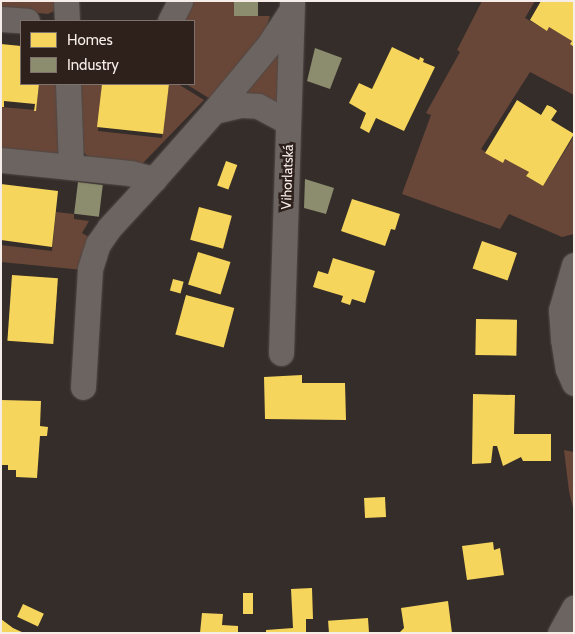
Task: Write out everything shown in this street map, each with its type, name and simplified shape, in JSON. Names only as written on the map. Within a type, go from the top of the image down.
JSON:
[{"type":"street","points":[[66,1],[67,20]]},
{"type":"street","points":[[170,20],[180,1]]},
{"type":"street","points":[[83,387],[90,268],[98,244],[109,228],[214,111],[268,46],[292,6]]},
{"type":"street","name":"Vihorlatská","points":[[281,353],[292,6]]},
{"type":"street","points":[[1,19],[20,20]]},
{"type":"street","points":[[68,85],[70,167]]},
{"type":"street","points":[[214,111],[240,105],[258,106],[288,122]]},
{"type":"street","points":[[1,160],[130,173],[154,179]]},
{"type":"street","points":[[574,265],[562,310],[562,339],[568,369],[574,383]]},
{"type":"street","points":[[560,633],[574,608]]},
{"type":"shaded area","points":[[1,1],[60,1],[54,11],[48,14],[1,9]]},
{"type":"shaded area","points":[[188,1],[234,1],[234,16],[270,16],[266,29],[212,100],[188,85],[195,85],[195,20],[179,20]]},
{"type":"shaded area","points":[[482,1],[535,1],[525,18],[546,30],[549,27],[572,41],[570,44],[574,47],[574,95],[530,72],[481,149],[503,163],[505,159],[529,172],[526,176],[543,186],[574,136],[574,234],[562,237],[509,214],[500,229],[402,194],[431,115],[426,113],[460,52],[457,50]]},
{"type":"shaded area","points":[[278,50],[278,106],[232,97]]},
{"type":"shaded area","points":[[39,85],[61,85],[59,151],[56,154],[1,149],[1,107],[36,110]]},
{"type":"shaded area","points":[[75,85],[102,85],[98,131],[162,138],[169,85],[180,85],[204,100],[141,165],[89,158],[81,149]]},
{"type":"shaded area","points":[[56,212],[74,214],[74,219],[89,221],[82,233],[94,240],[83,270],[1,262],[1,245],[52,251]]},
{"type":"shaded area","points":[[564,450],[574,452],[574,512],[569,491]]},
{"type":"building: Homes","points":[[541,1],[574,1],[574,47],[570,44],[572,41],[549,27],[547,31],[530,20]]},
{"type":"building: Homes","points":[[1,44],[20,46],[20,85],[39,85],[36,111],[34,111],[35,104],[4,101],[4,107],[2,107]]},
{"type":"building: Homes","points":[[392,47],[419,60],[420,57],[424,59],[423,62],[435,67],[404,131],[376,118],[369,133],[360,128],[366,113],[349,103],[359,83],[372,89]]},
{"type":"building: Homes","points":[[102,85],[169,85],[163,134],[97,127]]},
{"type":"building: Homes","points":[[517,100],[541,115],[547,105],[552,107],[557,111],[551,120],[574,134],[543,186],[526,176],[529,172],[505,159],[503,163],[485,153]]},
{"type":"building: Homes","points":[[226,161],[237,165],[228,190],[217,185]]},
{"type":"building: Homes","points":[[1,184],[58,191],[52,247],[1,240]]},
{"type":"building: Homes","points":[[352,199],[400,214],[395,230],[391,229],[385,246],[341,231]]},
{"type":"building: Homes","points":[[199,207],[232,216],[223,249],[190,240]]},
{"type":"building: Homes","points":[[482,241],[517,253],[508,280],[473,268]]},
{"type":"building: Homes","points":[[198,252],[231,262],[221,294],[188,285]]},
{"type":"building: Homes","points":[[333,258],[375,271],[365,303],[352,299],[350,305],[341,302],[343,296],[313,287],[318,271],[328,274]]},
{"type":"building: Homes","points":[[12,275],[58,278],[53,344],[7,341]]},
{"type":"building: Homes","points":[[173,279],[184,282],[181,293],[170,291]]},
{"type":"building: Homes","points":[[186,295],[234,308],[224,348],[175,335]]},
{"type":"building: Homes","points":[[476,319],[517,320],[516,356],[475,355]]},
{"type":"building: Homes","points":[[302,375],[302,383],[345,383],[346,420],[265,419],[264,377]]},
{"type":"building: Homes","points":[[473,394],[515,395],[514,434],[551,434],[551,461],[523,461],[521,457],[503,466],[497,446],[493,446],[491,463],[472,464]]},
{"type":"building: Homes","points":[[1,400],[41,401],[40,426],[48,427],[47,436],[40,436],[37,478],[16,477],[16,470],[8,470],[8,465],[1,465]]},
{"type":"building: Homes","points":[[385,497],[386,517],[365,518],[364,498]]},
{"type":"building: Homes","points":[[493,542],[494,550],[500,548],[504,575],[467,580],[462,546]]},
{"type":"building: Homes","points":[[312,588],[313,619],[306,619],[306,633],[266,633],[266,630],[293,628],[291,589]]},
{"type":"building: Homes","points":[[243,593],[253,593],[253,614],[243,614]]},
{"type":"building: Homes","points":[[448,601],[452,633],[399,633],[404,628],[401,608]]},
{"type":"building: Homes","points":[[23,604],[44,614],[38,626],[17,617]]},
{"type":"building: Homes","points":[[202,613],[223,614],[222,625],[238,626],[238,633],[200,633]]},
{"type":"building: Homes","points":[[368,618],[369,633],[329,633],[328,621]]},
{"type":"building: Homes","points":[[1,619],[13,628],[24,633],[1,633]]},
{"type":"building: Industry","points":[[234,1],[258,1],[258,16],[234,16]]},
{"type":"building: Industry","points":[[315,48],[342,58],[330,89],[307,81]]},
{"type":"building: Industry","points":[[305,179],[334,188],[326,214],[304,208]]},
{"type":"building: Industry","points":[[78,182],[103,185],[99,217],[74,214]]}]
